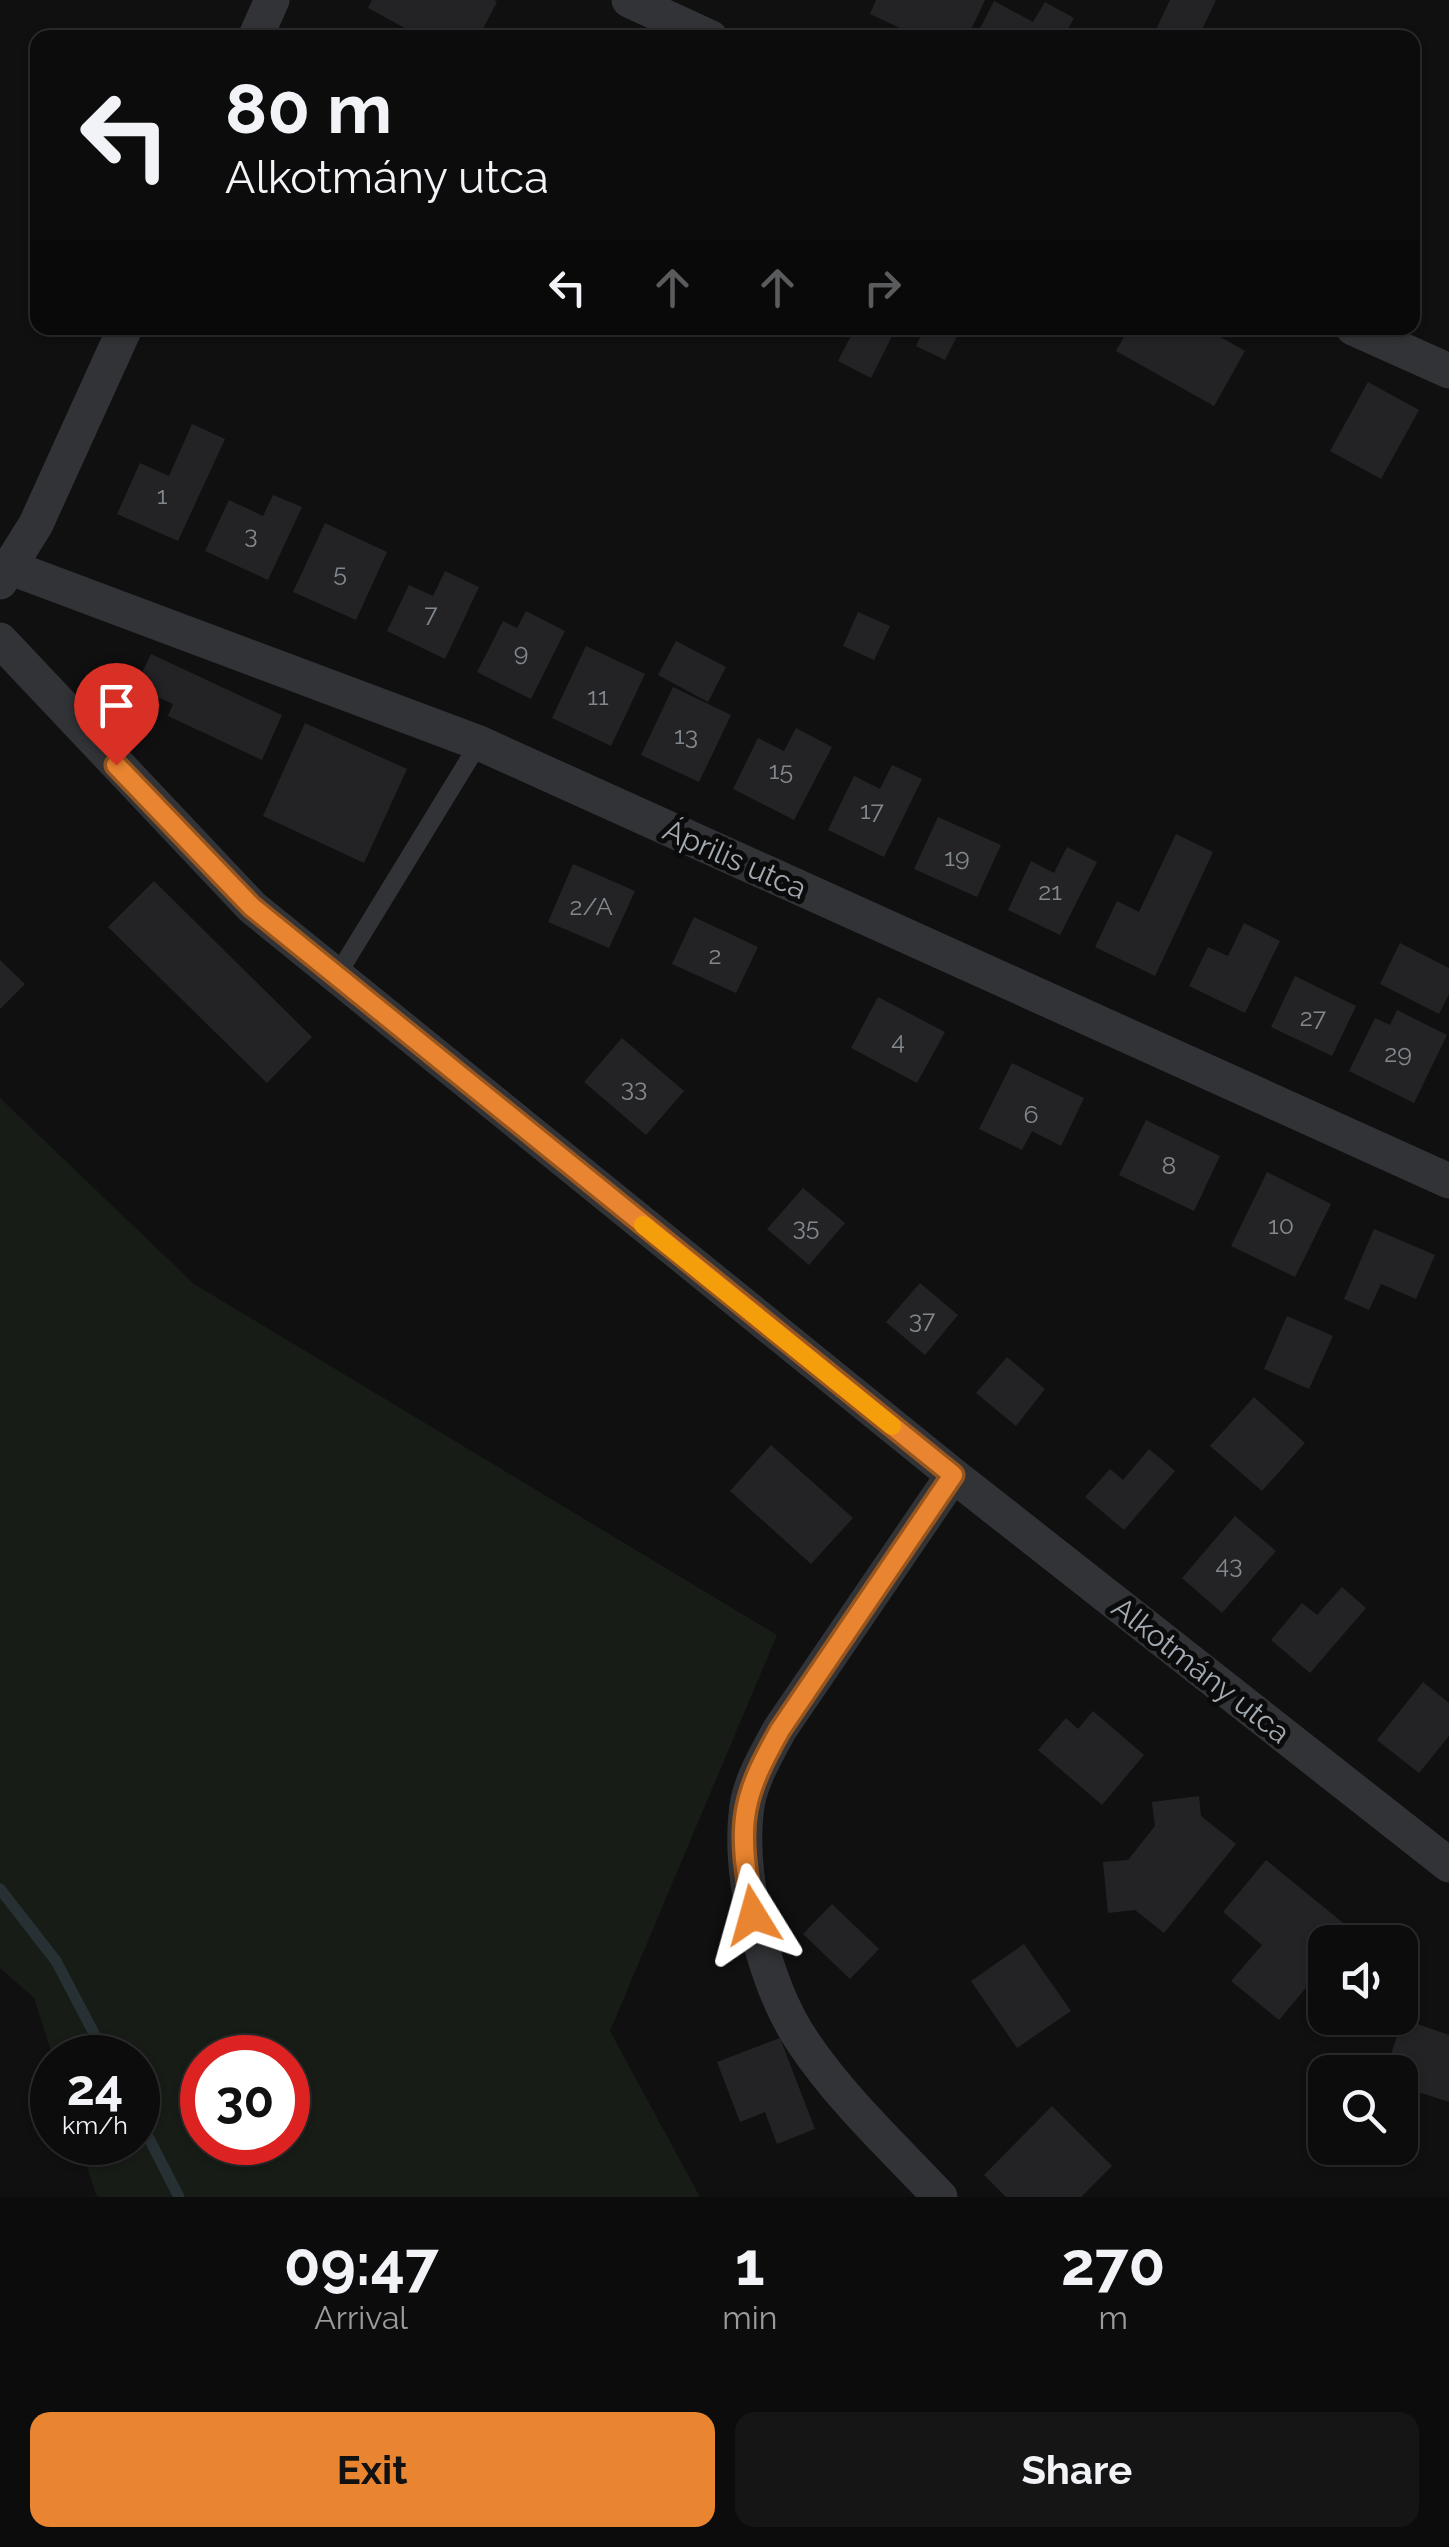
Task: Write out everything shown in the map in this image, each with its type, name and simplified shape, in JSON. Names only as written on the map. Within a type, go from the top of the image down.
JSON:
[{"type":"street","points":[[259,30],[272,0]]},
{"type":"street","points":[[628,0],[694,30]]},
{"type":"street","points":[[5,574],[36,524],[122,335]]},
{"type":"street","points":[[1369,335],[1449,370]]},
{"type":"street","name":"Április utca","points":[[5,574],[478,743],[1449,1181]]},
{"type":"street","name":"Alkotmány utca","points":[[0,640],[252,907],[953,1475],[1449,1865]]},
{"type":"street","points":[[940,2197],[848,2100],[800,2039],[772,1977],[753,1915],[746,1864],[746,1812],[760,1766],[780,1730],[953,1475]]},
{"type":"lane","points":[[336,977],[478,743]]},
{"type":"shaded area","points":[[0,1098],[194,1284],[777,1635],[610,2031],[700,2197],[97,2197],[86,2165],[160,2165],[160,2035],[46,2035],[34,1998],[0,1968]]},
{"type":"building","points":[[372,0],[497,2],[482,30],[408,30],[368,8]]},
{"type":"building","points":[[876,0],[985,0],[971,30],[904,30],[870,14]]},
{"type":"building","points":[[1170,0],[1216,0],[1202,30],[1156,30]]},
{"type":"building","points":[[994,1],[1033,22],[1045,2],[1074,18],[1067,30],[979,30]]},
{"type":"building","points":[[851,335],[892,335],[871,378],[838,361]]},
{"type":"building","points":[[921,335],[958,335],[945,360],[916,346]]},
{"type":"building","points":[[1125,335],[1217,335],[1245,351],[1214,406],[1116,351]]},
{"type":"building","points":[[1368,382],[1419,410],[1381,479],[1330,451]]},
{"type":"building","points":[[192,424],[225,439],[178,541],[117,514],[140,463],[169,476]]},
{"type":"building","points":[[273,495],[302,507],[268,580],[205,551],[229,500],[263,516]]},
{"type":"building","points":[[325,523],[387,552],[356,620],[293,592]]},
{"type":"building","points":[[445,571],[479,587],[445,659],[387,631],[409,585],[433,596]]},
{"type":"building","points":[[526,611],[565,631],[531,699],[477,672],[503,621],[517,628]]},
{"type":"building","points":[[858,612],[890,626],[874,660],[843,646]]},
{"type":"building","points":[[676,641],[726,667],[708,702],[658,675]]},
{"type":"building","points":[[586,646],[645,674],[611,746],[552,718]]},
{"type":"building","points":[[151,654],[282,715],[262,760],[168,716],[173,704],[135,687]]},
{"type":"building","points":[[673,687],[731,715],[699,782],[641,755]]},
{"type":"building","points":[[305,723],[407,769],[364,863],[263,816]]},
{"type":"building","points":[[796,728],[832,747],[794,820],[733,789],[758,738],[784,751]]},
{"type":"building","points":[[892,765],[922,779],[884,857],[828,830],[854,776],[880,789]]},
{"type":"building","points":[[938,817],[1001,845],[977,897],[914,869]]},
{"type":"building","points":[[1176,834],[1213,852],[1155,976],[1095,947],[1117,901],[1139,912]]},
{"type":"building","points":[[1067,847],[1097,862],[1060,935],[1008,910],[1031,861],[1054,873]]},
{"type":"building","points":[[573,864],[635,891],[609,948],[548,922]]},
{"type":"building","points":[[154,881],[312,1037],[267,1083],[108,927]]},
{"type":"building","points":[[694,917],[758,947],[736,993],[672,964]]},
{"type":"building","points":[[1244,923],[1280,941],[1245,1013],[1189,986],[1208,947],[1228,956]]},
{"type":"building","points":[[1400,943],[1449,968],[1449,994],[1439,1014],[1380,984]]},
{"type":"building","points":[[0,960],[25,984],[0,1009]]},
{"type":"building","points":[[1295,976],[1356,1006],[1332,1056],[1271,1027]]},
{"type":"building","points":[[878,997],[945,1032],[917,1083],[851,1048]]},
{"type":"building","points":[[1397,1010],[1447,1035],[1414,1103],[1349,1071],[1375,1018],[1390,1025]]},
{"type":"building","points":[[622,1038],[684,1091],[646,1135],[584,1082]]},
{"type":"building","points":[[1012,1063],[1084,1098],[1061,1146],[1032,1131],[1022,1150],[979,1129]]},
{"type":"building","points":[[1146,1120],[1220,1156],[1194,1211],[1119,1175]]},
{"type":"building","points":[[1267,1172],[1331,1204],[1295,1277],[1231,1246]]},
{"type":"building","points":[[803,1188],[845,1223],[809,1265],[767,1229]]},
{"type":"building","points":[[1374,1229],[1435,1255],[1416,1299],[1381,1284],[1369,1310],[1344,1299]]},
{"type":"building","points":[[920,1283],[958,1315],[925,1355],[886,1322]]},
{"type":"building","points":[[1287,1316],[1333,1336],[1309,1389],[1264,1369]]},
{"type":"building","points":[[1007,1357],[1045,1389],[1016,1426],[976,1393]]},
{"type":"building","points":[[1254,1397],[1305,1443],[1262,1491],[1210,1446]]},
{"type":"building","points":[[771,1445],[853,1518],[811,1564],[730,1491]]},
{"type":"building","points":[[1149,1449],[1175,1471],[1124,1530],[1085,1497],[1110,1469],[1123,1480]]},
{"type":"building","points":[[1235,1516],[1276,1551],[1222,1613],[1182,1578]]},
{"type":"building","points":[[1342,1587],[1366,1608],[1310,1673],[1271,1640],[1302,1603],[1317,1615]]},
{"type":"building","points":[[1423,1682],[1449,1703],[1449,1736],[1419,1773],[1377,1740]]},
{"type":"building","points":[[1093,1711],[1144,1755],[1102,1805],[1038,1750],[1066,1718],[1078,1729]]},
{"type":"building","points":[[1199,1796],[1201,1816],[1236,1844],[1164,1933],[1135,1910],[1108,1913],[1103,1862],[1128,1860],[1155,1826],[1152,1802]]},
{"type":"building","points":[[1266,1860],[1346,1925],[1308,1925],[1308,1985],[1279,2020],[1231,1981],[1262,1945],[1223,1912]]},
{"type":"building","points":[[832,1904],[879,1949],[850,1979],[803,1934]]},
{"type":"building","points":[[1024,1944],[1071,2011],[1017,2048],[971,1981]]},
{"type":"building","points":[[1418,2024],[1449,2035],[1449,2102],[1418,2092],[1418,2055],[1391,2055],[1398,2035],[1418,2035]]},
{"type":"building","points":[[780,2038],[815,2129],[777,2144],[765,2112],[740,2122],[717,2062]]},
{"type":"building","points":[[1052,2106],[1112,2166],[1081,2197],[1006,2197],[984,2175]]},
{"type":"waterway","points":[[0,1889],[56,1961],[95,2035]]},
{"type":"waterway","points":[[160,2160],[179,2197]]},
{"type":"slow traffic","points":[[643,1225],[892,1426]]},
{"type":"route","points":[[116,765],[252,907],[953,1475],[780,1730],[760,1766],[746,1812],[746,1864],[753,1915]]}]
